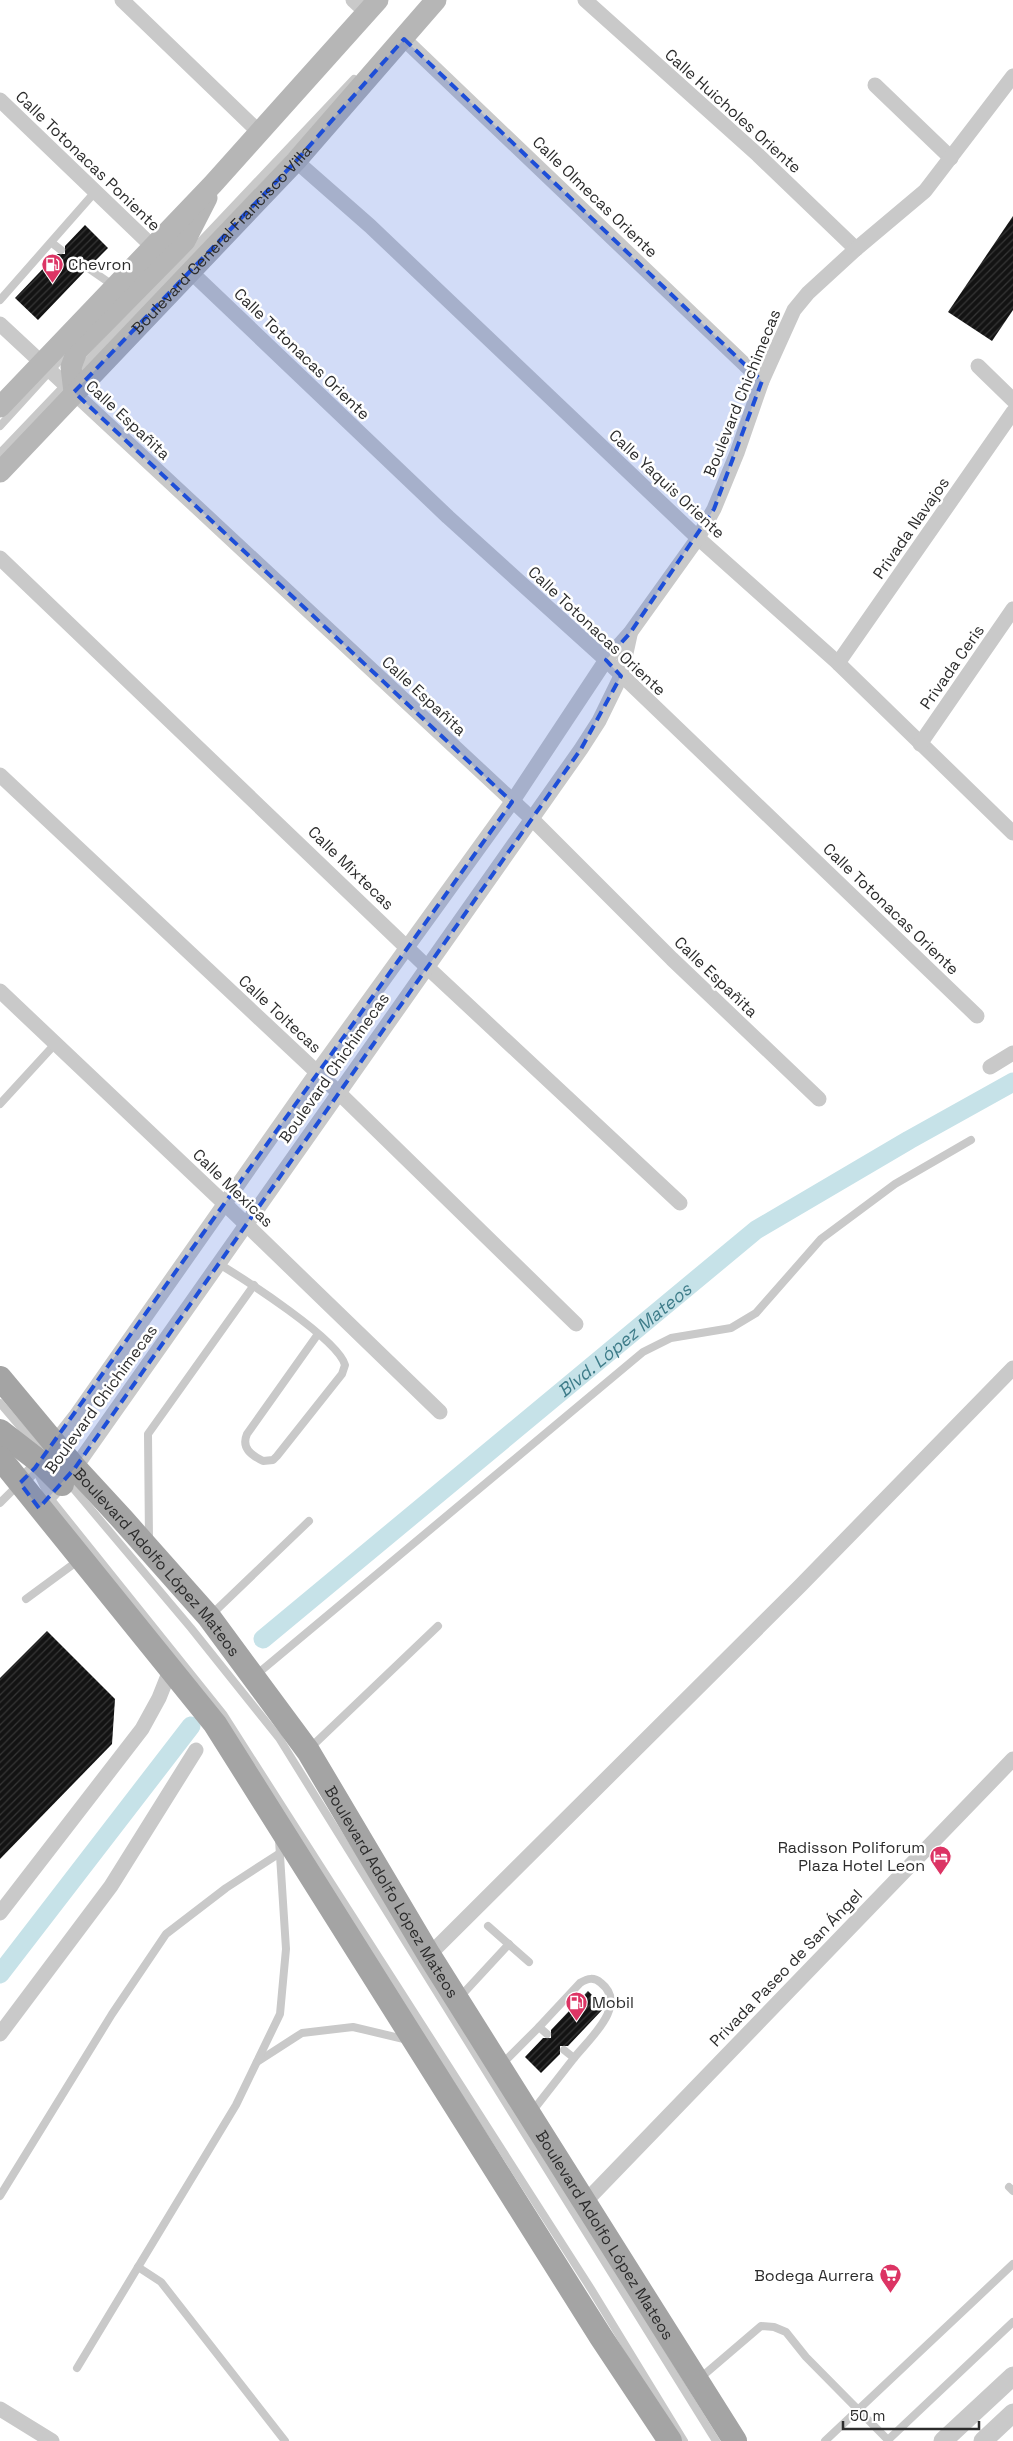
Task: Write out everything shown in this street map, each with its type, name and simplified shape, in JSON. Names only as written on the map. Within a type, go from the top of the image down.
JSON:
[{"type":"main road","name":"Boulevard General Francisco Villa","points":[[0,472],[70,385],[191,272],[296,161],[436,0]]},
{"type":"main road","points":[[0,407],[46,367],[114,286],[152,246],[208,199],[265,135],[366,4]]},
{"type":"main road","points":[[70,385],[71,367],[77,351],[162,267],[184,241],[208,199]]},
{"type":"main road","name":"Boulevard Adolfo López Mateos","points":[[0,1378],[39,1462],[58,1487],[149,1549],[208,1617],[308,1751],[430,1955],[735,2441]]},
{"type":"main road","name":"Boulevard Adolfo López Mateos","points":[[1,1439],[39,1462],[58,1487],[80,1558],[215,1724],[601,2337],[670,2441]]},
{"type":"street","points":[[122,0],[265,135]]},
{"type":"street","name":"Calle Huicholes Oriente","points":[[585,0],[758,155],[856,249]]},
{"type":"street","name":"Calle Olmecas Oriente","points":[[404,39],[762,381]]},
{"type":"street","name":"Boulevard Chichimecas","points":[[39,1462],[512,802],[606,660],[630,633],[698,538],[714,509],[737,453],[762,381],[794,310],[808,293],[856,249],[925,191],[1013,76]]},
{"type":"street","points":[[875,85],[951,158]]},
{"type":"street","name":"Calle Totonacas Poniente","points":[[0,100],[152,246]]},
{"type":"street","name":"Calle Yaquis Oriente","points":[[296,161],[370,226],[698,538],[838,663],[1013,833]]},
{"type":"street","name":"Calle Totonacas Oriente","points":[[191,272],[448,518],[606,660],[977,1016]]},
{"type":"street","name":"Calle Españita","points":[[0,324],[46,367],[70,385],[531,818],[672,959],[818,1100]]},
{"type":"street","points":[[978,366],[1013,400]]},
{"type":"street","name":"Privada Navajos","points":[[838,663],[1013,412]]},
{"type":"street","name":"Calle Mixtecas","points":[[0,558],[427,966],[680,1203]]},
{"type":"street","name":"Privada Ceris","points":[[920,744],[1013,609]]},
{"type":"street","name":"Boulevard Chichimecas","points":[[58,1487],[219,1264],[599,721],[621,676],[630,633]]},
{"type":"street","name":"Calle Toltecas","points":[[0,775],[338,1092],[576,1324]]},
{"type":"street","name":"Calle Mexicas","points":[[0,991],[225,1204],[440,1412]]},
{"type":"street","points":[[990,1067],[1013,1053]]},
{"type":"street","points":[[430,1955],[800,1586],[1013,1368]]},
{"type":"street","points":[[0,1913],[142,1729],[159,1698],[171,1668]]},
{"type":"street","points":[[0,2034],[111,1886],[196,1750]]},
{"type":"street","name":"Privada Paseo de San Ángel","points":[[585,2202],[1013,1758]]},
{"type":"street","points":[[943,2441],[1013,2376]]},
{"type":"street","points":[[2,2415],[52,2441]]},
{"type":"street","points":[[983,2441],[1011,2418]]},
{"type":"lane","points":[[317,81],[389,0]]},
{"type":"lane","points":[[0,453],[70,385],[359,73]]},
{"type":"lane","points":[[0,300],[95,192]]},
{"type":"lane","points":[[0,426],[46,367],[208,199]]},
{"type":"lane","points":[[52,243],[61,250]]},
{"type":"lane","points":[[88,268],[114,286]]},
{"type":"lane","points":[[0,1104],[56,1043]]},
{"type":"lane","points":[[253,1678],[642,1352],[671,1338],[731,1328],[756,1313],[821,1239],[895,1184],[971,1140]]},
{"type":"lane","points":[[219,1264],[254,1285],[318,1334],[343,1360],[344,1370],[277,1456],[273,1460],[263,1461],[246,1449],[247,1434],[318,1334]]},
{"type":"lane","points":[[149,1549],[148,1434],[254,1285]]},
{"type":"lane","points":[[0,1402],[39,1462],[0,1503]]},
{"type":"lane","points":[[58,1487],[223,1714],[591,2288],[684,2441]]},
{"type":"lane","points":[[58,1487],[191,1628],[279,1738],[716,2441]]},
{"type":"lane","points":[[208,1617],[309,1521]]},
{"type":"lane","points":[[26,1599],[80,1558]]},
{"type":"lane","points":[[308,1751],[438,1626]]},
{"type":"lane","points":[[77,2368],[236,2105],[280,2014],[286,1949],[278,1824]]},
{"type":"lane","points":[[0,2196],[112,2014],[166,1934],[226,1888],[280,1853]]},
{"type":"lane","points":[[488,1926],[529,1962]]},
{"type":"lane","points":[[458,1999],[509,1944]]},
{"type":"lane","points":[[499,2066],[580,1983],[593,1978],[600,1982],[611,1996],[612,2003],[609,2013],[530,2114]]},
{"type":"lane","points":[[539,2026],[547,2034]]},
{"type":"lane","points":[[256,2063],[302,2033],[352,2027],[415,2041]]},
{"type":"lane","points":[[564,2050],[574,2058]]},
{"type":"lane","points":[[825,2441],[1013,2264]]},
{"type":"lane","points":[[138,2267],[162,2282],[284,2441]]},
{"type":"lane","points":[[697,2381],[761,2326],[774,2327],[786,2332],[806,2357],[889,2440],[1013,2322]]},
{"type":"highlighted area","points":[[404,39],[762,381],[714,509],[630,633],[606,660],[621,676],[581,749],[75,1468],[39,1508],[20,1483],[35,1468],[512,802],[74,392],[296,161]]},
{"type":"building","points":[[1013,216],[1013,310],[992,341],[948,312]]},
{"type":"building","name":"Chevron","points":[[85,225],[108,248],[92,264],[88,262],[84,264],[84,272],[38,320],[15,298],[57,254],[65,254],[65,246]]},
{"type":"building","points":[[47,1631],[115,1699],[112,1744],[0,1859],[0,1678]]},
{"type":"building","name":"Mobil","points":[[588,1991],[604,2007],[603,2009],[568,2046],[560,2046],[560,2054],[541,2073],[525,2057],[543,2038],[551,2038],[551,2030]]},
{"type":"waterway","name":"Blvd. López Mateos","points":[[263,1639],[756,1230],[909,1140],[1013,1082]]},
{"type":"waterway","points":[[0,1974],[191,1726]]},
{"type":"place","name":"Chevron","points":[[52,283]]},
{"type":"place","name":"Radisson Poliforum Plaza Hotel Leon","points":[[941,1875]]},
{"type":"place","name":"Mobil","points":[[576,2021]]},
{"type":"place","name":"Bodega Aurrera","points":[[890,2294]]}]
